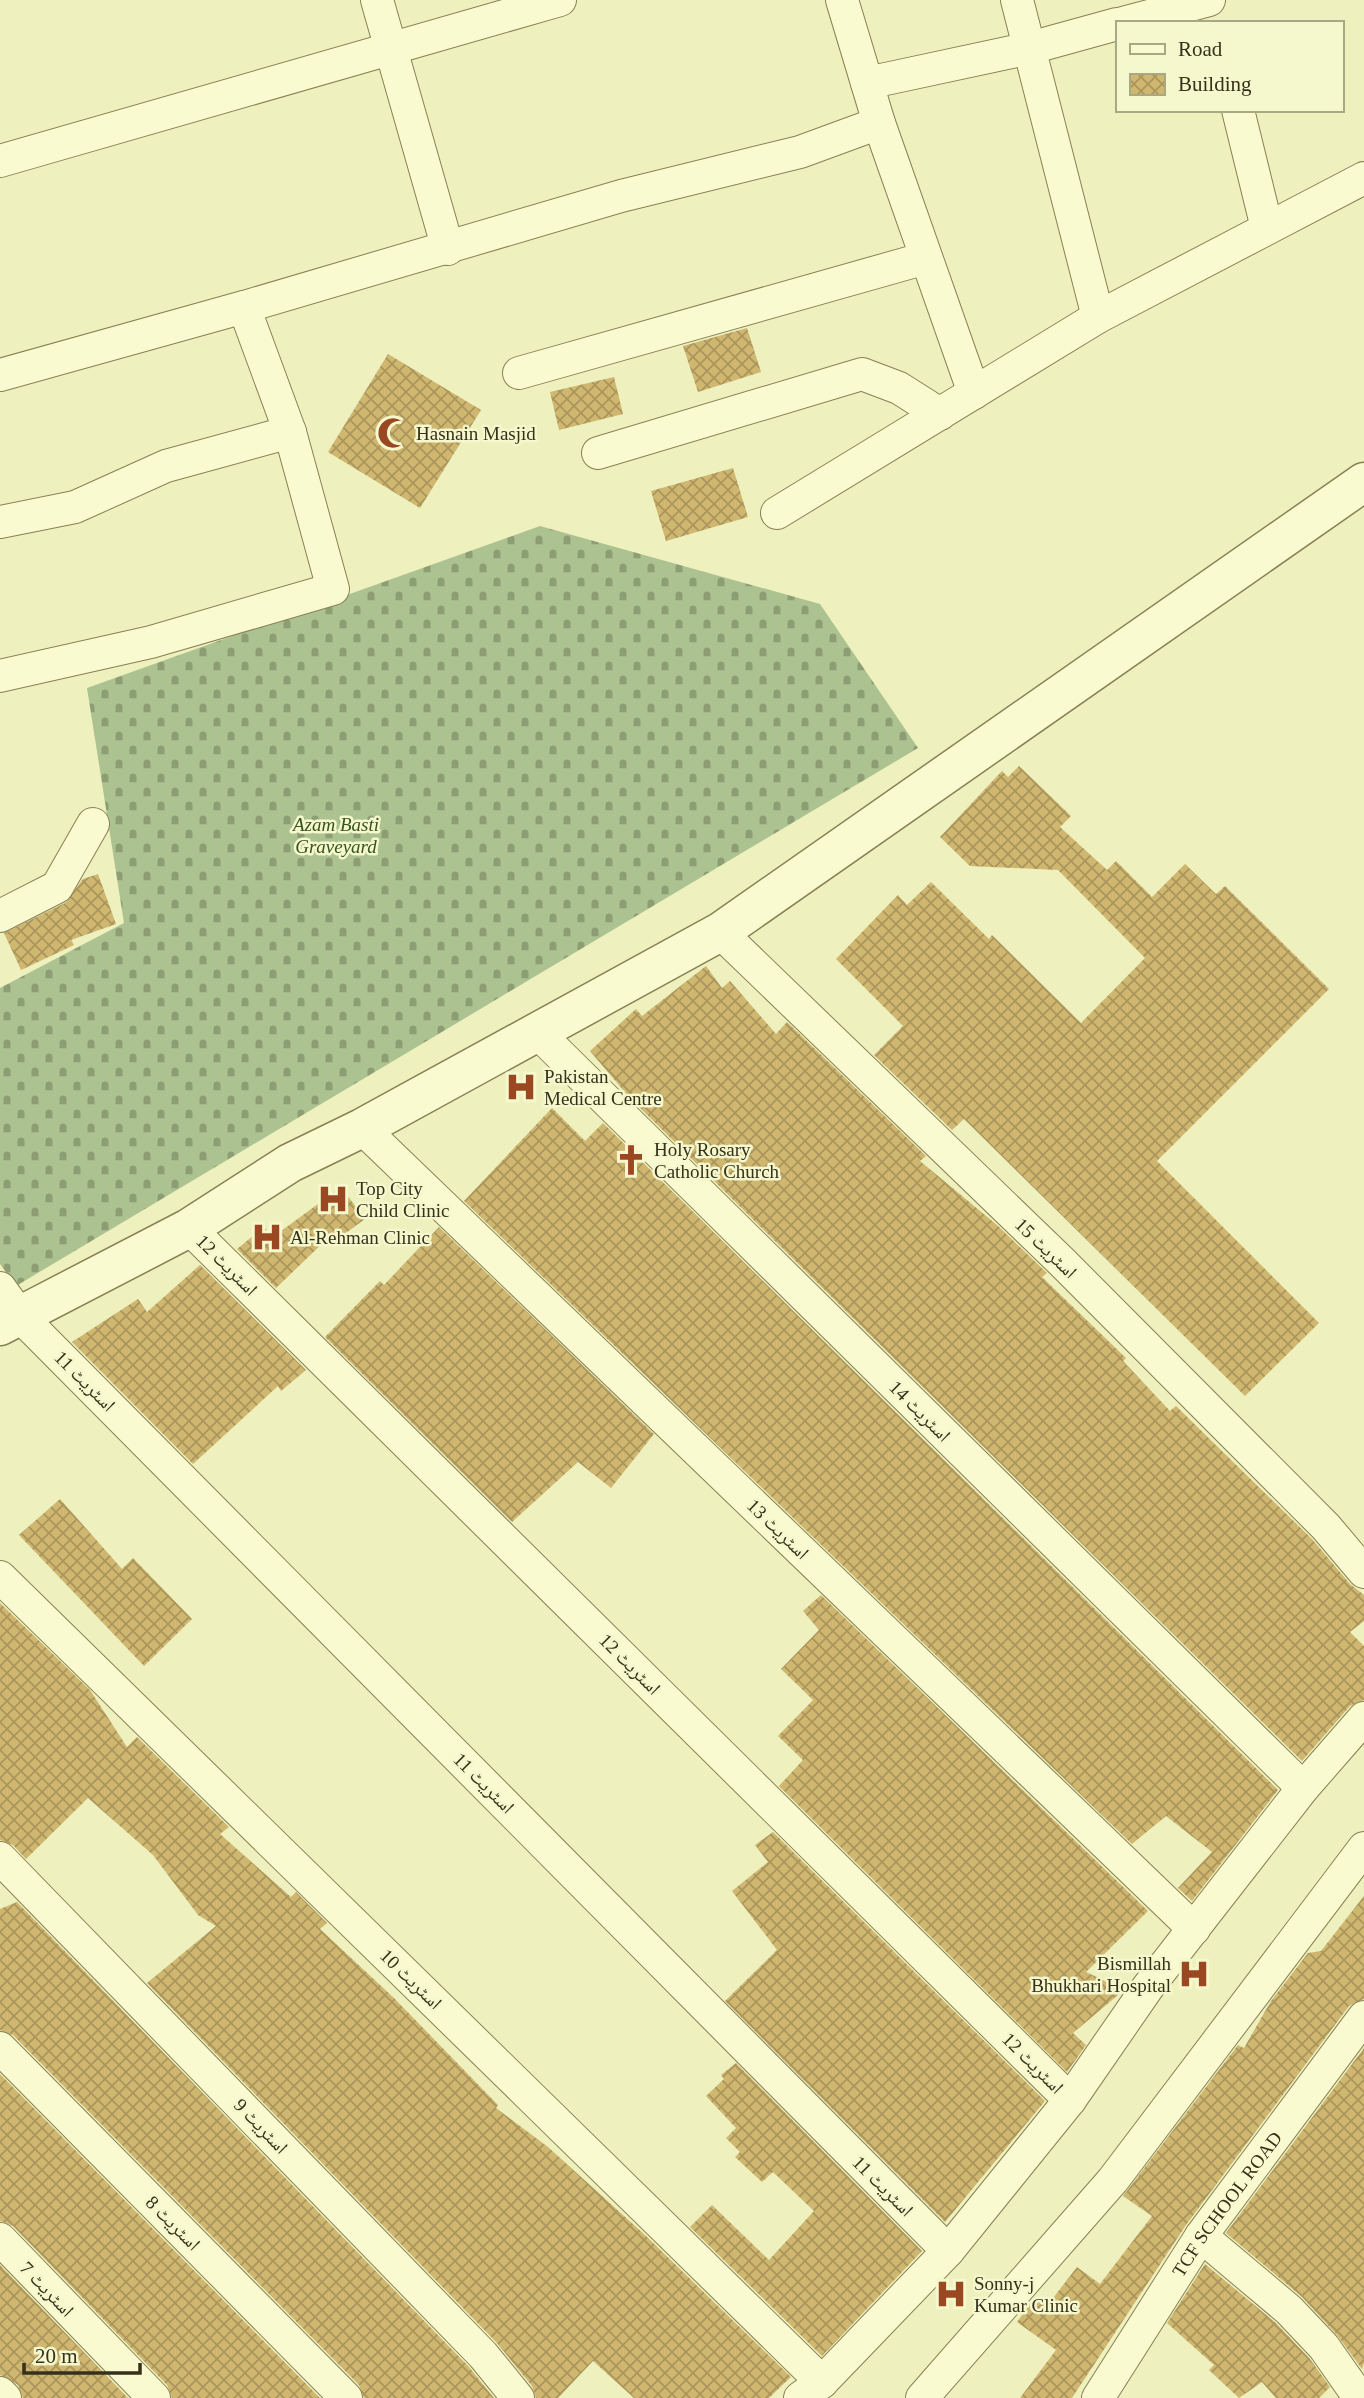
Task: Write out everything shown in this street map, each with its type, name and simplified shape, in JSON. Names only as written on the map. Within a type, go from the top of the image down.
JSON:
[{"type":"street","points":[[377,0],[448,249]]},
{"type":"street","points":[[0,161],[560,0]]},
{"type":"street","points":[[842,0],[879,123],[974,393]]},
{"type":"street","points":[[1017,0],[1098,317]]},
{"type":"street","points":[[1131,21],[1210,0],[1215,21]]},
{"type":"street","points":[[867,83],[1030,48],[1116,24]]},
{"type":"street","points":[[1238,112],[1267,228]]},
{"type":"street","points":[[0,374],[448,249],[621,196],[800,152],[879,123]]},
{"type":"street","points":[[778,513],[1098,317],[1364,178]]},
{"type":"street","points":[[519,373],[926,258]]},
{"type":"street","points":[[0,676],[150,642],[333,589],[290,432],[244,307]]},
{"type":"street","points":[[598,453],[862,374],[900,388],[940,414]]},
{"type":"street","points":[[0,522],[75,507],[166,466],[290,432]]},
{"type":"street","points":[[7,1310],[189,1228],[290,1163],[362,1128],[720,932],[1364,482]]},
{"type":"street","points":[[0,916],[57,887],[93,824]]},
{"type":"street","name":"اسٹریٹ 15","points":[[720,932],[1062,1262],[1326,1527],[1364,1572]]},
{"type":"street","name":"اسٹریٹ 14","points":[[538,1033],[1303,1788]]},
{"type":"street","name":"اسٹریٹ 13","points":[[362,1128],[1194,1929]]},
{"type":"street","name":"اسٹریٹ 12","points":[[189,1228],[1070,2100]]},
{"type":"street","name":"اسٹریٹ 11","points":[[7,1310],[948,2251]]},
{"type":"street","name":"اسٹریٹ 10","points":[[0,1577],[811,2390]]},
{"type":"street","points":[[811,2390],[948,2251],[1070,2100],[1112,2035],[1303,1788],[1364,1718]]},
{"type":"street","points":[[922,2398],[1113,2180],[1364,1847]]},
{"type":"street","name":"اسٹریٹ 9","points":[[0,1858],[483,2355],[518,2398]]},
{"type":"street","name":"TCF SCHOOL ROAD","points":[[1098,2398],[1201,2236],[1364,2017]]},
{"type":"street","name":"اسٹریٹ 8","points":[[0,2048],[346,2398]]},
{"type":"street","points":[[1201,2236],[1289,2310],[1324,2347],[1353,2393]]},
{"type":"street","name":"اسٹریٹ 7","points":[[0,2239],[153,2398]]},
{"type":"street","points":[[0,2393],[5,2398]]},
{"type":"green space","name":"Azam Basti Graveyard","points":[[540,526],[820,604],[918,748],[16,1286],[0,1264],[0,988],[124,923],[87,688]]},
{"type":"building","points":[[747,328],[761,372],[698,392],[683,346]]},
{"type":"building","points":[[388,354],[481,410],[420,508],[328,452]]},
{"type":"building","points":[[614,377],[623,414],[559,430],[550,392]]},
{"type":"building","points":[[733,468],[748,517],[666,541],[651,491]]},
{"type":"building","points":[[1019,766],[1071,816],[1060,827],[1107,870],[1116,861],[1152,897],[1185,864],[1216,894],[1225,886],[1329,989],[1157,1161],[1319,1323],[1245,1396],[964,1119],[952,1130],[874,1055],[903,1026],[836,959],[898,895],[907,905],[931,882],[989,939],[992,935],[1081,1023],[1145,958],[1058,870],[970,866],[940,837],[1002,771],[1008,777]]},
{"type":"building","points":[[98,874],[116,924],[71,940],[74,945],[21,970],[4,933],[65,903],[83,879]]},
{"type":"building","points":[[706,966],[722,988],[730,981],[776,1034],[787,1022],[926,1156],[920,1161],[997,1225],[1047,1273],[1042,1277],[1126,1358],[1123,1361],[1170,1411],[1176,1406],[1312,1539],[1350,1584],[1364,1595],[1364,1621],[1350,1632],[1364,1646],[1364,1700],[1350,1706],[1302,1761],[629,1097],[590,1051],[636,1009],[642,1016]]},
{"type":"building","points":[[552,1108],[585,1141],[603,1123],[1278,1790],[1192,1901],[1178,1888],[1212,1852],[1166,1816],[1132,1844],[464,1201]]},
{"type":"building","points":[[341,1187],[365,1219],[328,1246],[325,1241],[276,1288],[237,1249],[264,1227],[273,1237]]},
{"type":"building","points":[[439,1227],[654,1434],[611,1488],[578,1462],[512,1522],[325,1337],[380,1281],[384,1285]]},
{"type":"building","points":[[200,1265],[306,1370],[281,1391],[278,1386],[193,1464],[72,1342],[138,1299],[147,1312]]},
{"type":"building","points":[[60,1499],[122,1569],[133,1558],[192,1619],[144,1666],[19,1535]]},
{"type":"building","points":[[821,1595],[1148,1911],[1086,1972],[1124,1990],[1073,2033],[1086,2045],[1067,2072],[779,1786],[803,1760],[778,1736],[813,1700],[781,1669],[819,1630],[803,1611]]},
{"type":"building","points":[[0,1603],[90,1690],[127,1747],[137,1737],[229,1827],[220,1834],[291,1897],[296,1892],[327,1923],[320,1929],[394,1998],[498,2105],[496,2108],[548,2147],[645,2235],[791,2377],[769,2398],[634,2398],[593,2361],[558,2398],[536,2398],[532,2386],[496,2342],[147,1983],[216,1926],[198,1915],[153,1855],[88,1798],[26,1859],[13,1845],[0,1840]]},
{"type":"building","points":[[773,1832],[1045,2101],[945,2222],[725,2001],[777,1950],[732,1891],[768,1862],[755,1845]]},
{"type":"building","points":[[1364,1896],[1364,1999],[1349,2006],[1186,2225],[1072,2398],[1020,2398],[1056,2350],[1017,2322],[1035,2297],[1047,2306],[1077,2267],[1100,2284],[1152,2216],[1123,2196],[1238,2045],[1244,2048],[1271,2001],[1308,1953],[1321,1951]]},
{"type":"building","points":[[17,1902],[469,2367],[494,2398],[364,2398],[359,2385],[13,2035],[0,2030],[0,1909]]},
{"type":"building","points":[[1364,2048],[1362,2369],[1337,2335],[1302,2297],[1226,2233]]},
{"type":"building","points":[[736,2063],[922,2251],[822,2356],[690,2227],[712,2205],[769,2260],[814,2211],[773,2172],[762,2182],[735,2157],[740,2152],[726,2138],[736,2128],[706,2096],[724,2079],[721,2075]]},
{"type":"building","points":[[0,2074],[320,2398],[172,2398],[167,2385],[13,2226],[0,2221]]},
{"type":"building","points":[[1205,2264],[1276,2323],[1310,2359],[1330,2387],[1319,2398],[1276,2398],[1262,2382],[1239,2398],[1209,2370],[1214,2365],[1167,2323]]},
{"type":"building","points":[[0,2265],[128,2398],[23,2398],[18,2385],[0,2375]]},
{"type":"place","name":"Hasnain Masjid","points":[[393,433]]},
{"type":"place","name":"Pakistan Medical Centre","points":[[521,1087]]},
{"type":"place","name":"Holy Rosary Catholic Church","points":[[631,1160]]},
{"type":"place","name":"Top City Child Clinic","points":[[333,1199]]},
{"type":"place","name":"Al-Rehman Clinic","points":[[267,1237]]},
{"type":"place","name":"Bismillah Bhukhari Hospital","points":[[1194,1974]]},
{"type":"place","name":"Sonny-j Kumar Clinic","points":[[951,2294]]}]
